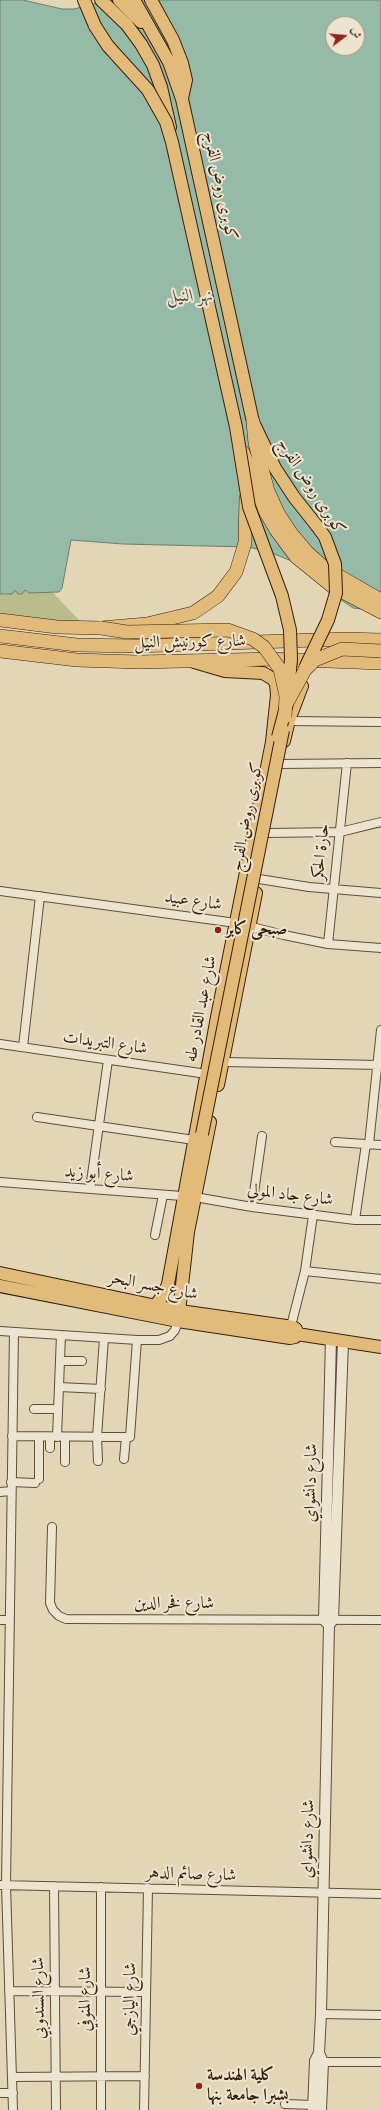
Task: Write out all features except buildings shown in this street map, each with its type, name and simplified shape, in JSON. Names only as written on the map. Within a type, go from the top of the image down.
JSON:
[{"type":"highway","points":[[253,422],[255,443],[268,491],[278,513],[291,533],[307,552],[325,568],[381,600]]},
{"type":"highway","points":[[236,427],[259,498],[276,530],[288,547],[308,568],[333,587],[381,612]]},
{"type":"highway","points":[[0,620],[57,627],[101,628],[147,624],[178,618],[193,613],[218,596],[228,585],[242,558],[245,543],[247,493]]},
{"type":"highway","points":[[101,628],[127,632],[228,630],[253,639],[264,647],[280,669],[286,696],[287,719]]},
{"type":"highway","name":"شارع كورنيش النيل","points":[[0,636],[77,645],[122,646],[346,639],[381,640]]},
{"type":"highway","name":"شارع كورنيش النيل","points":[[0,650],[77,660],[194,662],[274,659],[381,663]]},
{"type":"highway","points":[[287,703],[305,670],[315,660],[342,650],[381,651]]},
{"type":"main road","name":"كوبرى روض الفرج","points":[[84,0],[95,26],[108,46],[136,75],[154,100],[166,122],[172,142],[236,427],[253,521],[271,564],[286,613],[291,644],[287,703],[278,737],[252,865],[244,882]]},
{"type":"main road","points":[[101,0],[127,25],[141,44],[153,65],[163,95],[172,142]]},
{"type":"main road","points":[[119,0],[153,37]]},
{"type":"main road","name":"كوبرى روض الفرج","points":[[134,0],[153,37],[169,62],[182,99],[253,422],[278,473],[325,537],[335,564],[337,578],[333,607],[292,695],[198,1137],[202,1161]]},
{"type":"main road","points":[[151,0],[173,40],[182,63],[186,80],[182,99]]},
{"type":"main road","name":"شارع عبد القادر طه","points":[[155,1306],[164,1294],[168,1284],[190,1197],[202,1161],[259,879],[287,719],[305,680],[325,660]]},
{"type":"main road","name":"شارع عبد القادر طه","points":[[179,1316],[190,1197],[206,1074],[272,742],[278,690],[273,679],[264,673],[225,671],[194,662]]},
{"type":"main road","name":"شارع جسر البحر","points":[[0,1273],[155,1306],[179,1316]]},
{"type":"main road","name":"شارع جسر البحر","points":[[0,1286],[179,1316],[290,1338],[294,1337],[294,1330],[337,1340],[381,1347]]},
{"type":"main road","points":[[164,1294],[171,1299],[180,1296]]},
{"type":"street","points":[[287,719],[381,722]]},
{"type":"street","points":[[279,764],[381,762]]},
{"type":"street","name":"حارة الحكر","points":[[328,944],[347,763]]},
{"type":"street","points":[[267,833],[340,832],[381,822]]},
{"type":"street","points":[[259,879],[334,890],[381,893]]},
{"type":"street","name":"شارع عبيد","points":[[0,891],[250,925],[284,936],[328,944],[380,948]]},
{"type":"street","points":[[23,1047],[40,896]]},
{"type":"street","points":[[380,948],[381,938]]},
{"type":"street","points":[[355,1220],[379,1065],[381,1030]]},
{"type":"street","name":"شارع التبريدات","points":[[0,1044],[206,1074]]},
{"type":"street","points":[[90,1189],[108,1060]]},
{"type":"street","points":[[223,1062],[379,1065]]},
{"type":"street","points":[[38,1117],[98,1126],[198,1137]]},
{"type":"street","points":[[252,1207],[262,1136]]},
{"type":"street","points":[[335,1142],[381,1144]]},
{"type":"street","name":"شارع أبو زيد","points":[[0,1182],[190,1197]]},
{"type":"street","points":[[155,1235],[163,1195]]},
{"type":"street","name":"شارع جاد المولي","points":[[190,1197],[252,1207],[355,1220],[381,1220]]},
{"type":"street","points":[[294,1330],[314,1214]]},
{"type":"street","points":[[305,1272],[381,1279]]},
{"type":"street","points":[[0,1331],[138,1340],[167,1338],[173,1334],[179,1316]]},
{"type":"street","points":[[13,2110],[9,1991],[3,1885],[4,1752],[9,1620],[14,1332]]},
{"type":"street","points":[[61,1335],[58,1437],[65,1462]]},
{"type":"street","points":[[98,1461],[97,1437],[104,1338]]},
{"type":"street","points":[[124,1459],[128,1437],[138,1340]]},
{"type":"street","name":"شارع دانشواي","points":[[316,2108],[321,2014],[329,1622],[337,1340]]},
{"type":"street","points":[[60,1361],[82,1361]]},
{"type":"street","points":[[59,1387],[101,1389]]},
{"type":"street","points":[[34,1408],[58,1409]]},
{"type":"street","points":[[12,1436],[128,1437]]},
{"type":"street","points":[[11,1482],[37,1481],[40,1437]]},
{"type":"street","points":[[50,1448],[58,1437]]},
{"type":"street","points":[[0,1492],[11,1491]]},
{"type":"street","name":"شارع فخر الدين","points":[[52,1527],[50,1603],[53,1610],[59,1616],[66,1619],[329,1622],[381,1620]]},
{"type":"street","points":[[0,1620],[9,1620]]},
{"type":"street","name":"شارع صائم الدهر","points":[[3,1885],[381,1894]]},
{"type":"street","name":"شارع السندوبي","points":[[54,1886],[56,2110]]},
{"type":"street","name":"شارع المنوفي","points":[[101,1887],[101,2110]]},
{"type":"street","name":"شارع اليازجي","points":[[144,2110],[148,1888]]},
{"type":"street","points":[[9,1991],[146,1992]]},
{"type":"street","points":[[321,2014],[381,2015]]},
{"type":"street","points":[[319,2059],[381,2062]]},
{"type":"street","points":[[12,2077],[101,2075],[144,2076]]},
{"type":"street","points":[[0,2094],[13,2093]]},
{"type":"street","points":[[285,2104],[316,2108]]},
{"type":"shaded area","points":[[15,590],[18,594],[25,590],[29,593],[41,591],[53,593],[80,621],[46,620],[0,613],[0,594],[5,595]]},
{"type":"water","name":"نهر النيل","points":[[0,0],[23,0],[62,9],[74,9],[110,0],[381,0],[381,611],[353,608],[331,593],[294,562],[267,551],[248,547],[123,544],[71,540],[62,588],[59,592],[29,593],[25,590],[22,594],[18,594],[15,590],[12,594],[0,594]]},
{"type":"place","name":"صبحى كابر","points":[[218,930]]},
{"type":"place","name":"كلية الهندسة بشبرا جامعة بنها","points":[[199,2086]]}]
